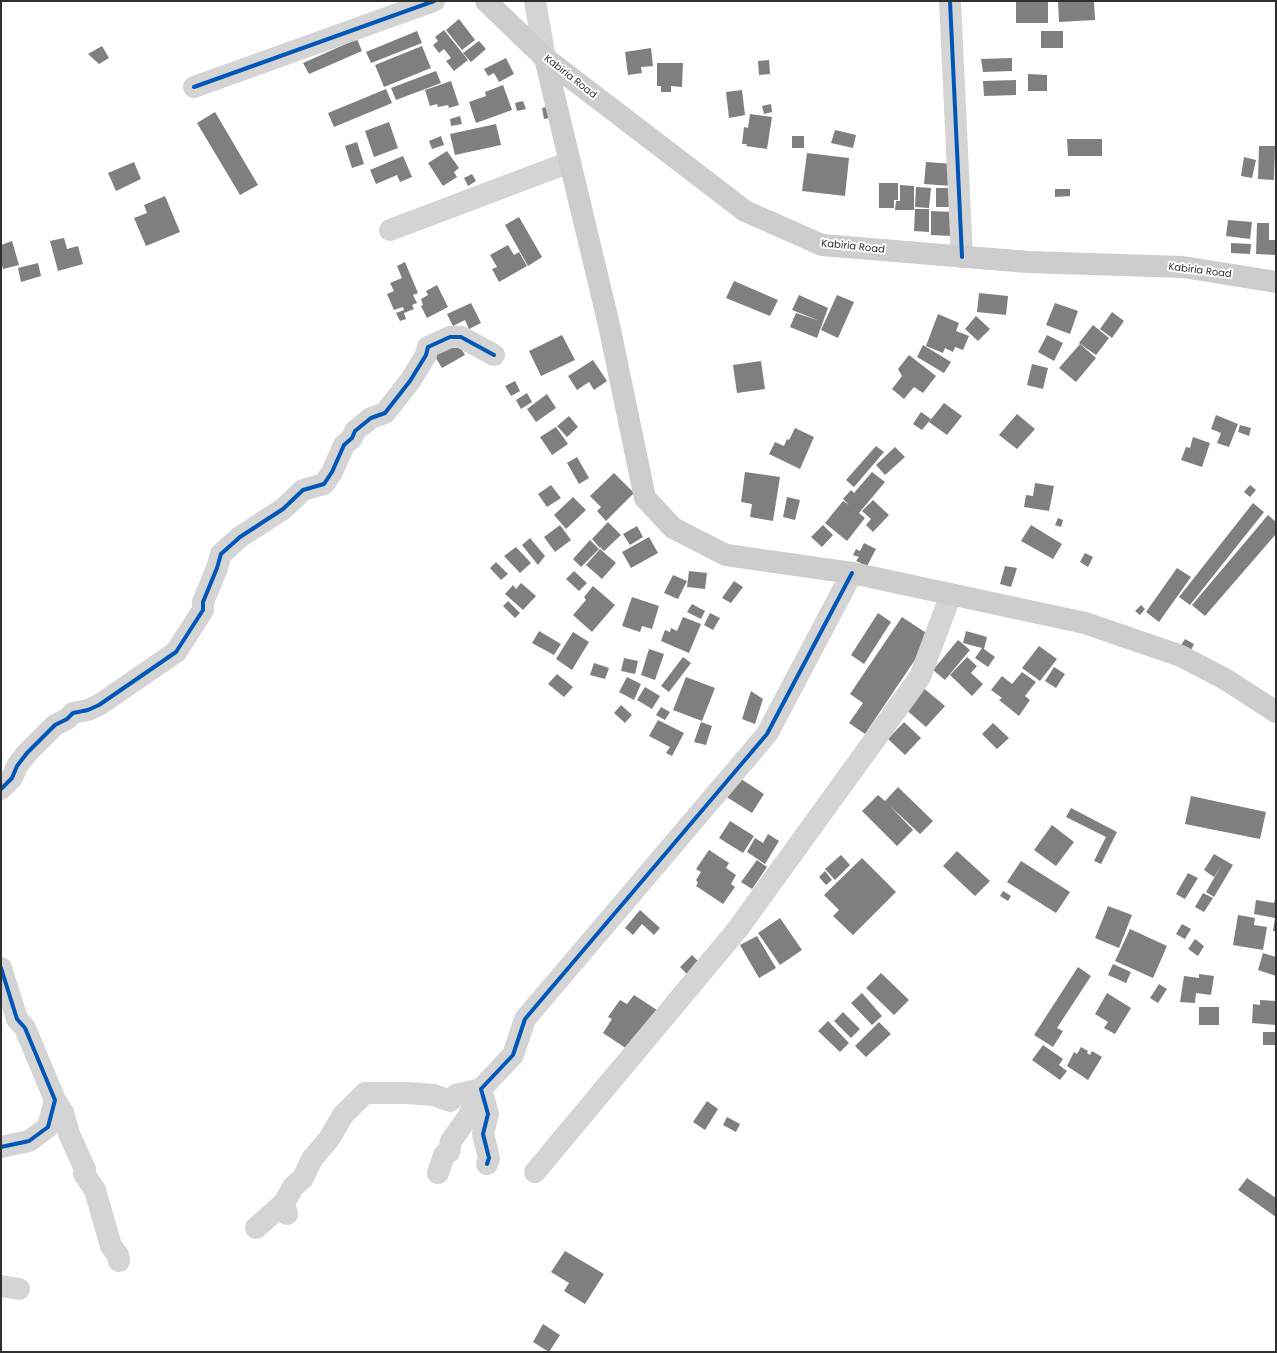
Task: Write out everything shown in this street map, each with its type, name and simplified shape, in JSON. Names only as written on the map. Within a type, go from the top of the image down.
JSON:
[{"type":"main road","name":"Kabiria Road","points":[[486,1],[545,58],[745,211],[822,245],[1028,262],[1183,266],[1276,282]]},
{"type":"main road","points":[[545,58],[609,325],[645,498],[673,528],[726,555],[852,573],[1085,623],[1180,656],[1225,679],[1276,712]]},
{"type":"street","points":[[194,87],[434,1]]},
{"type":"street","points":[[535,1],[545,58]]},
{"type":"street","points":[[950,1],[962,257]]},
{"type":"street","points":[[390,230],[570,162]]},
{"type":"street","points":[[1,788],[12,778],[17,766],[27,753],[55,725],[73,713],[88,710],[99,705],[176,652],[203,610],[203,602],[221,554],[240,537],[283,509],[303,490],[324,484],[332,472],[344,446],[352,438],[355,431],[371,418],[384,413],[410,381],[426,355],[428,347],[450,337],[461,336],[494,355]]},
{"type":"street","points":[[438,1172],[444,1155],[449,1152],[451,1141],[468,1117],[481,1089],[513,1055],[525,1019],[767,734],[852,573]]},
{"type":"street","points":[[535,1172],[737,930],[911,690],[920,677],[951,594]]},
{"type":"street","points":[[1,968],[17,1019],[25,1028],[55,1100],[63,1112],[69,1134],[85,1169],[84,1174],[95,1190],[111,1246],[118,1255],[119,1261]]},
{"type":"street","points":[[481,1089],[488,1114],[483,1134],[489,1158],[487,1164]]},
{"type":"street","points":[[256,1228],[286,1208],[293,1187],[303,1178],[312,1159],[329,1138],[343,1115],[365,1093],[407,1093],[434,1095],[450,1100],[456,1095],[481,1089]]},
{"type":"street","points":[[1,1147],[29,1141],[48,1127],[55,1100]]},
{"type":"building","points":[[1016,1],[1048,1],[1048,23],[1016,23]]},
{"type":"building","points":[[1058,1],[1094,1],[1095,20],[1059,22]]},
{"type":"building","points":[[459,19],[475,40],[462,50],[446,30]]},
{"type":"building","points":[[444,30],[468,60],[454,71],[446,61],[451,58],[444,49],[439,53],[433,45],[438,41],[435,37]]},
{"type":"building","points":[[417,31],[422,43],[371,63],[366,52]]},
{"type":"building","points":[[1041,31],[1063,31],[1063,48],[1041,48]]},
{"type":"building","points":[[357,39],[362,51],[309,74],[303,63]]},
{"type":"building","points":[[479,41],[486,49],[471,62],[463,53]]},
{"type":"building","points":[[102,46],[109,58],[99,64],[88,54]]},
{"type":"building","points":[[422,46],[431,68],[384,87],[375,65]]},
{"type":"building","points":[[651,48],[653,66],[641,67],[642,73],[628,75],[625,52]]},
{"type":"building","points":[[506,58],[514,74],[499,82],[494,73],[488,76],[484,69]]},
{"type":"building","points":[[1012,58],[1012,71],[983,72],[981,59]]},
{"type":"building","points":[[769,60],[770,74],[759,75],[758,61]]},
{"type":"building","points":[[657,63],[683,63],[682,87],[671,86],[671,92],[661,92],[661,86],[657,86]]},
{"type":"building","points":[[436,71],[441,83],[396,100],[391,88]]},
{"type":"building","points":[[1028,74],[1047,75],[1047,91],[1028,91]]},
{"type":"building","points":[[1016,80],[1016,95],[984,96],[983,81]]},
{"type":"building","points":[[451,81],[459,105],[449,108],[448,105],[438,107],[437,104],[430,106],[425,90]]},
{"type":"building","points":[[503,85],[512,110],[476,123],[469,102],[486,96],[485,92]]},
{"type":"building","points":[[386,89],[392,103],[334,127],[328,113]]},
{"type":"building","points":[[742,90],[745,115],[729,118],[726,92]]},
{"type":"building","points":[[523,101],[526,109],[517,111],[515,103]]},
{"type":"building","points":[[771,104],[772,112],[764,114],[762,106]]},
{"type":"building","points":[[551,106],[554,117],[544,119],[542,108]]},
{"type":"building","points":[[215,112],[258,185],[240,195],[197,123]]},
{"type":"building","points":[[750,114],[772,117],[767,149],[742,144],[744,127],[748,128]]},
{"type":"building","points":[[460,116],[462,124],[451,126],[450,119]]},
{"type":"building","points":[[389,122],[398,148],[374,157],[365,131]]},
{"type":"building","points":[[496,124],[501,145],[455,155],[450,134]]},
{"type":"building","points":[[835,130],[856,135],[853,148],[831,143]]},
{"type":"building","points":[[441,136],[444,145],[432,149],[429,141]]},
{"type":"building","points":[[792,136],[804,136],[804,148],[792,148]]},
{"type":"building","points":[[1067,139],[1102,139],[1102,156],[1068,156]]},
{"type":"building","points":[[357,142],[364,164],[352,168],[345,146]]},
{"type":"building","points":[[1259,146],[1275,146],[1274,180],[1258,179]]},
{"type":"building","points":[[447,151],[459,168],[454,172],[457,177],[443,186],[428,163]]},
{"type":"building","points":[[807,153],[849,158],[845,196],[802,191]]},
{"type":"building","points":[[403,156],[412,177],[400,182],[397,175],[376,184],[370,170]]},
{"type":"building","points":[[1244,157],[1256,160],[1252,178],[1241,176]]},
{"type":"building","points":[[134,162],[141,179],[116,191],[108,173]]},
{"type":"building","points":[[926,162],[954,164],[952,186],[924,184]]},
{"type":"building","points":[[472,174],[476,181],[468,186],[464,178]]},
{"type":"building","points":[[879,183],[898,183],[898,200],[894,200],[894,208],[879,208]]},
{"type":"building","points":[[900,185],[914,186],[914,210],[895,210],[896,201],[900,201]]},
{"type":"building","points":[[916,187],[931,188],[929,208],[915,207]]},
{"type":"building","points":[[936,188],[950,188],[950,207],[936,207]]},
{"type":"building","points":[[1055,189],[1070,189],[1070,196],[1055,197]]},
{"type":"building","points":[[165,196],[180,232],[146,246],[134,218],[147,213],[144,205]]},
{"type":"building","points":[[915,209],[929,209],[929,232],[914,231]]},
{"type":"building","points":[[931,211],[953,212],[952,236],[931,235]]},
{"type":"building","points":[[519,217],[542,257],[528,266],[505,225]]},
{"type":"building","points":[[1228,220],[1252,222],[1250,239],[1226,236]]},
{"type":"building","points":[[1257,223],[1269,223],[1269,240],[1276,240],[1276,255],[1256,254]]},
{"type":"building","points":[[64,238],[67,249],[78,246],[83,264],[58,271],[50,241]]},
{"type":"building","points":[[12,241],[19,265],[3,269],[1,262],[1,245]]},
{"type":"building","points":[[1231,243],[1251,244],[1250,254],[1231,253]]},
{"type":"building","points":[[508,245],[514,255],[519,252],[527,266],[499,282],[492,269],[497,267],[490,255]]},
{"type":"building","points":[[405,262],[418,293],[413,295],[417,303],[412,305],[414,309],[404,313],[406,319],[400,321],[396,313],[404,310],[403,307],[394,310],[387,294],[394,291],[390,283],[402,278],[397,266]]},
{"type":"building","points":[[38,263],[41,276],[21,282],[18,268]]},
{"type":"building","points":[[734,281],[778,300],[770,316],[726,298]]},
{"type":"building","points":[[437,285],[448,307],[427,318],[421,306],[423,305],[421,299],[428,295],[426,291]]},
{"type":"building","points":[[979,293],[1008,296],[1006,315],[977,312]]},
{"type":"building","points":[[799,295],[828,308],[817,338],[790,327],[796,313],[820,321],[792,310]]},
{"type":"building","points":[[837,295],[854,302],[838,338],[821,330]]},
{"type":"building","points":[[471,303],[481,323],[469,329],[465,320],[453,326],[447,314]]},
{"type":"building","points":[[1055,303],[1078,311],[1070,334],[1046,325]]},
{"type":"building","points":[[1112,312],[1124,321],[1112,338],[1100,329]]},
{"type":"building","points":[[938,314],[959,323],[956,331],[969,336],[963,350],[955,347],[953,352],[945,348],[943,353],[926,346]]},
{"type":"building","points":[[976,316],[990,329],[978,341],[965,329]]},
{"type":"building","points":[[1093,325],[1109,338],[1096,355],[1079,343]]},
{"type":"building","points":[[562,335],[575,360],[541,376],[529,351]]},
{"type":"building","points":[[1047,335],[1063,343],[1054,361],[1038,352]]},
{"type":"building","points":[[457,342],[465,355],[442,368],[431,350],[441,352],[447,350],[447,347]]},
{"type":"building","points":[[1080,344],[1096,358],[1076,382],[1059,368]]},
{"type":"building","points":[[923,345],[951,362],[944,373],[917,357]]},
{"type":"building","points":[[909,355],[936,376],[923,393],[914,387],[904,399],[892,389],[902,376],[898,369]]},
{"type":"building","points":[[593,360],[607,381],[594,390],[589,382],[577,390],[568,376]]},
{"type":"building","points":[[761,361],[765,389],[737,393],[733,365]]},
{"type":"building","points":[[1032,364],[1048,368],[1043,389],[1027,385]]},
{"type":"building","points":[[515,381],[520,391],[511,396],[505,386]]},
{"type":"building","points":[[527,393],[532,402],[521,409],[516,400]]},
{"type":"building","points":[[547,394],[556,408],[536,422],[527,409]]},
{"type":"building","points":[[944,403],[962,416],[947,435],[929,422]]},
{"type":"building","points":[[921,412],[931,419],[922,430],[913,424]]},
{"type":"building","points":[[1017,414],[1035,429],[1017,449],[999,435]]},
{"type":"building","points":[[1216,415],[1238,424],[1229,447],[1217,443],[1221,433],[1211,429]]},
{"type":"building","points":[[569,416],[578,427],[567,437],[557,426]]},
{"type":"building","points":[[1240,425],[1251,428],[1249,436],[1238,432]]},
{"type":"building","points":[[556,427],[568,444],[552,455],[540,437]]},
{"type":"building","points":[[795,428],[814,437],[800,469],[769,454],[775,442],[784,446]]},
{"type":"building","points":[[1193,437],[1210,443],[1202,467],[1181,460],[1186,447],[1190,448]]},
{"type":"building","points":[[876,446],[884,452],[854,487],[846,480]]},
{"type":"building","points":[[895,447],[905,457],[885,475],[876,465]]},
{"type":"building","points":[[577,457],[589,478],[579,484],[567,463]]},
{"type":"building","points":[[745,472],[780,477],[773,521],[750,517],[752,504],[741,502]]},
{"type":"building","points":[[872,472],[885,482],[859,513],[865,518],[847,541],[825,523],[843,501],[849,505],[843,499],[851,490],[854,493]]},
{"type":"building","points":[[614,473],[634,493],[606,521],[597,511],[601,507],[590,496]]},
{"type":"building","points":[[1035,483],[1054,486],[1049,511],[1024,507],[1026,495],[1033,496]]},
{"type":"building","points":[[551,485],[561,498],[547,507],[538,494]]},
{"type":"building","points":[[1250,485],[1256,490],[1250,497],[1244,492]]},
{"type":"building","points":[[573,497],[586,510],[566,529],[554,515]]},
{"type":"building","points":[[787,497],[800,500],[795,520],[783,517]]},
{"type":"building","points":[[873,500],[889,515],[873,532],[866,525],[871,519],[862,511]]},
{"type":"building","points":[[1253,503],[1264,512],[1190,605],[1179,597]]},
{"type":"building","points":[[1268,515],[1276,522],[1276,534],[1205,616],[1192,605]]},
{"type":"building","points":[[1058,518],[1063,520],[1061,527],[1055,525]]},
{"type":"building","points":[[608,522],[621,535],[604,551],[601,548],[602,546],[600,548],[592,539]]},
{"type":"building","points":[[560,525],[571,540],[555,552],[544,537]]},
{"type":"building","points":[[823,525],[833,535],[822,547],[811,537]]},
{"type":"building","points":[[1031,525],[1062,544],[1053,559],[1021,541]]},
{"type":"building","points":[[637,526],[643,537],[630,545],[623,534]]},
{"type":"building","points":[[649,537],[658,553],[631,568],[622,552]]},
{"type":"building","points":[[530,538],[545,556],[538,565],[522,545]]},
{"type":"building","points":[[590,540],[599,549],[581,567],[573,559]]},
{"type":"building","points":[[864,543],[876,549],[867,566],[856,561],[859,557],[853,555],[856,549],[860,551]]},
{"type":"building","points":[[516,547],[531,563],[520,573],[504,556]]},
{"type":"building","points":[[600,549],[616,563],[602,579],[586,565]]},
{"type":"building","points":[[1085,553],[1093,557],[1088,567],[1080,562]]},
{"type":"building","points":[[496,562],[508,574],[501,580],[490,568]]},
{"type":"building","points":[[1005,566],[1017,568],[1011,587],[1000,584]]},
{"type":"building","points":[[1177,568],[1191,577],[1159,622],[1146,612]]},
{"type":"building","points":[[574,571],[587,583],[579,591],[566,579]]},
{"type":"building","points":[[689,571],[707,573],[705,589],[687,587]]},
{"type":"building","points":[[673,575],[687,581],[678,599],[664,593]]},
{"type":"building","points":[[734,581],[743,587],[731,603],[722,598]]},
{"type":"building","points":[[521,583],[536,596],[523,610],[505,594],[513,585],[516,589]]},
{"type":"building","points":[[593,586],[615,605],[592,632],[573,615],[586,600],[584,597]]},
{"type":"building","points":[[632,597],[659,606],[652,629],[642,626],[640,632],[622,626]]},
{"type":"building","points":[[508,601],[520,613],[515,618],[503,606]]},
{"type":"building","points":[[692,604],[705,611],[701,619],[687,612]]},
{"type":"building","points":[[1141,605],[1145,609],[1140,615],[1135,611]]},
{"type":"building","points":[[710,613],[720,618],[713,630],[704,625]]},
{"type":"building","points":[[878,613],[891,622],[864,664],[851,655]]},
{"type":"building","points":[[683,617],[701,624],[689,653],[661,641],[665,630],[670,632],[671,628],[677,631]]},
{"type":"building","points":[[902,617],[931,636],[865,734],[849,723],[863,703],[850,694]]},
{"type":"building","points":[[539,631],[561,644],[554,655],[532,643]]},
{"type":"building","points":[[966,631],[987,637],[984,649],[995,657],[988,667],[975,658],[982,648],[963,643]]},
{"type":"building","points":[[573,632],[589,642],[572,670],[556,659]]},
{"type":"building","points":[[1185,639],[1194,644],[1190,652],[1180,647]]},
{"type":"building","points":[[958,640],[970,650],[945,680],[933,670]]},
{"type":"building","points":[[1039,646],[1057,659],[1040,681],[1022,668]]},
{"type":"building","points":[[649,649],[664,654],[655,680],[641,675]]},
{"type":"building","points":[[683,657],[691,663],[669,692],[661,686]]},
{"type":"building","points":[[967,657],[977,666],[971,673],[983,684],[972,696],[950,675]]},
{"type":"building","points":[[624,658],[638,661],[635,674],[621,671]]},
{"type":"building","points":[[594,663],[609,668],[605,679],[590,675]]},
{"type":"building","points":[[1054,667],[1065,674],[1056,688],[1045,681]]},
{"type":"building","points":[[1022,672],[1036,682],[1025,696],[1030,700],[1019,716],[999,700],[1002,698],[991,690],[1002,676],[1012,684]]},
{"type":"building","points":[[557,674],[573,687],[564,697],[548,684]]},
{"type":"building","points":[[627,677],[641,684],[634,700],[619,692]]},
{"type":"building","points":[[686,677],[715,688],[702,721],[673,710]]},
{"type":"building","points":[[921,686],[945,706],[926,727],[903,707]]},
{"type":"building","points":[[645,687],[660,696],[652,709],[637,700]]},
{"type":"building","points":[[751,691],[763,699],[755,724],[742,719]]},
{"type":"building","points":[[621,705],[632,715],[625,723],[614,713]]},
{"type":"building","points":[[661,707],[670,712],[665,720],[656,715]]},
{"type":"building","points":[[658,720],[684,733],[672,756],[666,753],[670,747],[649,736]]},
{"type":"building","points":[[701,722],[712,726],[706,745],[694,742]]},
{"type":"building","points":[[904,722],[921,738],[905,755],[888,739]]},
{"type":"building","points":[[993,723],[1009,738],[997,749],[982,734]]},
{"type":"building","points":[[738,777],[764,794],[752,813],[725,796]]},
{"type":"building","points":[[898,787],[933,821],[920,834],[890,806],[913,830],[897,846],[862,811],[878,795],[885,801]]},
{"type":"building","points":[[1191,796],[1266,812],[1260,839],[1185,824]]},
{"type":"building","points":[[1071,808],[1117,832],[1101,864],[1094,861],[1106,837],[1066,817]]},
{"type":"building","points":[[730,821],[754,836],[743,853],[719,838]]},
{"type":"building","points":[[1052,825],[1074,842],[1056,866],[1034,850]]},
{"type":"building","points":[[768,834],[779,841],[765,864],[747,852],[755,838],[763,843]]},
{"type":"building","points":[[709,850],[729,863],[726,868],[736,875],[731,884],[735,887],[723,904],[696,886],[698,883],[696,880],[701,872],[696,869]]},
{"type":"building","points":[[957,851],[990,881],[975,896],[943,866]]},
{"type":"building","points":[[1214,854],[1233,865],[1214,897],[1206,892],[1221,866],[1214,877],[1204,870]]},
{"type":"building","points":[[841,855],[850,865],[835,880],[825,869]]},
{"type":"building","points":[[862,858],[896,892],[853,935],[833,916],[839,910],[824,895]]},
{"type":"building","points":[[757,860],[767,867],[752,889],[741,882]]},
{"type":"building","points":[[1021,861],[1070,892],[1056,913],[1007,882]]},
{"type":"building","points":[[825,871],[832,880],[826,885],[819,877]]},
{"type":"building","points":[[1188,873],[1198,878],[1185,899],[1176,894]]},
{"type":"building","points":[[1003,891],[1011,896],[1008,901],[1000,896]]},
{"type":"building","points":[[1203,893],[1213,898],[1204,912],[1195,907]]},
{"type":"building","points":[[1276,896],[1276,931],[1273,931],[1275,918],[1254,914],[1256,900],[1274,903]]},
{"type":"building","points":[[1108,906],[1132,915],[1119,948],[1095,938]]},
{"type":"building","points":[[640,910],[660,928],[654,935],[642,924],[633,935],[625,928]]},
{"type":"building","points":[[1238,915],[1255,918],[1254,925],[1267,927],[1263,950],[1233,945]]},
{"type":"building","points":[[780,918],[802,950],[780,965],[758,933]]},
{"type":"building","points":[[1182,924],[1191,929],[1185,939],[1176,934]]},
{"type":"building","points":[[1130,929],[1167,946],[1153,978],[1115,961]]},
{"type":"building","points":[[757,936],[776,968],[759,978],[740,945]]},
{"type":"building","points":[[1195,939],[1204,946],[1198,956],[1188,949]]},
{"type":"building","points":[[1263,953],[1276,957],[1276,976],[1258,970]]},
{"type":"building","points":[[692,955],[701,964],[689,976],[680,967]]},
{"type":"building","points":[[1113,964],[1131,972],[1126,983],[1108,975]]},
{"type":"building","points":[[1078,967],[1091,976],[1057,1028],[1063,1031],[1053,1047],[1034,1035]]},
{"type":"building","points":[[881,973],[909,1000],[894,1015],[866,988]]},
{"type":"building","points":[[1199,974],[1214,976],[1211,995],[1196,993],[1195,1003],[1180,1002],[1184,976],[1199,978]]},
{"type":"building","points":[[1159,984],[1167,989],[1158,1003],[1150,998]]},
{"type":"building","points":[[862,993],[882,1016],[872,1025],[851,1003]]},
{"type":"building","points":[[1107,993],[1131,1008],[1115,1034],[1104,1028],[1108,1022],[1095,1014]]},
{"type":"building","points":[[634,995],[657,1010],[630,1051],[603,1033],[612,1019],[608,1017],[620,1000],[627,1004]]},
{"type":"building","points":[[1260,1000],[1276,1001],[1276,1025],[1252,1023],[1253,1004],[1260,1005]]},
{"type":"building","points":[[1199,1007],[1219,1007],[1219,1025],[1199,1025]]},
{"type":"building","points":[[843,1012],[860,1029],[851,1038],[834,1021]]},
{"type":"building","points":[[828,1021],[849,1043],[840,1052],[818,1031]]},
{"type":"building","points":[[879,1022],[891,1034],[866,1057],[855,1046]]},
{"type":"building","points":[[1263,1032],[1276,1032],[1276,1045],[1263,1045]]},
{"type":"building","points":[[1043,1045],[1063,1059],[1059,1065],[1067,1071],[1060,1080],[1032,1060]]},
{"type":"building","points":[[1081,1047],[1088,1051],[1087,1053],[1090,1055],[1092,1051],[1102,1057],[1088,1080],[1067,1066],[1074,1052],[1077,1054]]},
{"type":"building","points":[[707,1101],[718,1109],[705,1130],[693,1122]]},
{"type":"building","points":[[727,1117],[740,1124],[736,1132],[723,1125]]},
{"type":"building","points":[[1247,1178],[1276,1198],[1276,1217],[1238,1190]]},
{"type":"building","points":[[565,1251],[604,1274],[585,1304],[564,1291],[569,1283],[551,1272]]},
{"type":"building","points":[[543,1324],[560,1335],[549,1352],[533,1342]]},
{"type":"cycle path","points":[[194,87],[434,1]]},
{"type":"cycle path","points":[[950,1],[962,257]]},
{"type":"cycle path","points":[[1,789],[12,778],[17,766],[27,753],[55,725],[67,719],[73,713],[88,710],[99,705],[176,652],[203,610],[203,602],[221,554],[240,537],[283,509],[303,490],[324,484],[332,472],[344,445],[352,438],[355,431],[371,418],[385,413],[410,381],[426,355],[428,347],[450,337],[461,337],[494,355]]},
{"type":"cycle path","points":[[487,1164],[489,1158],[483,1134],[488,1114],[481,1089],[513,1055],[525,1019],[767,734],[852,573]]},
{"type":"cycle path","points":[[1,968],[17,1019],[25,1028],[55,1100],[48,1127],[29,1141],[1,1147]]}]
